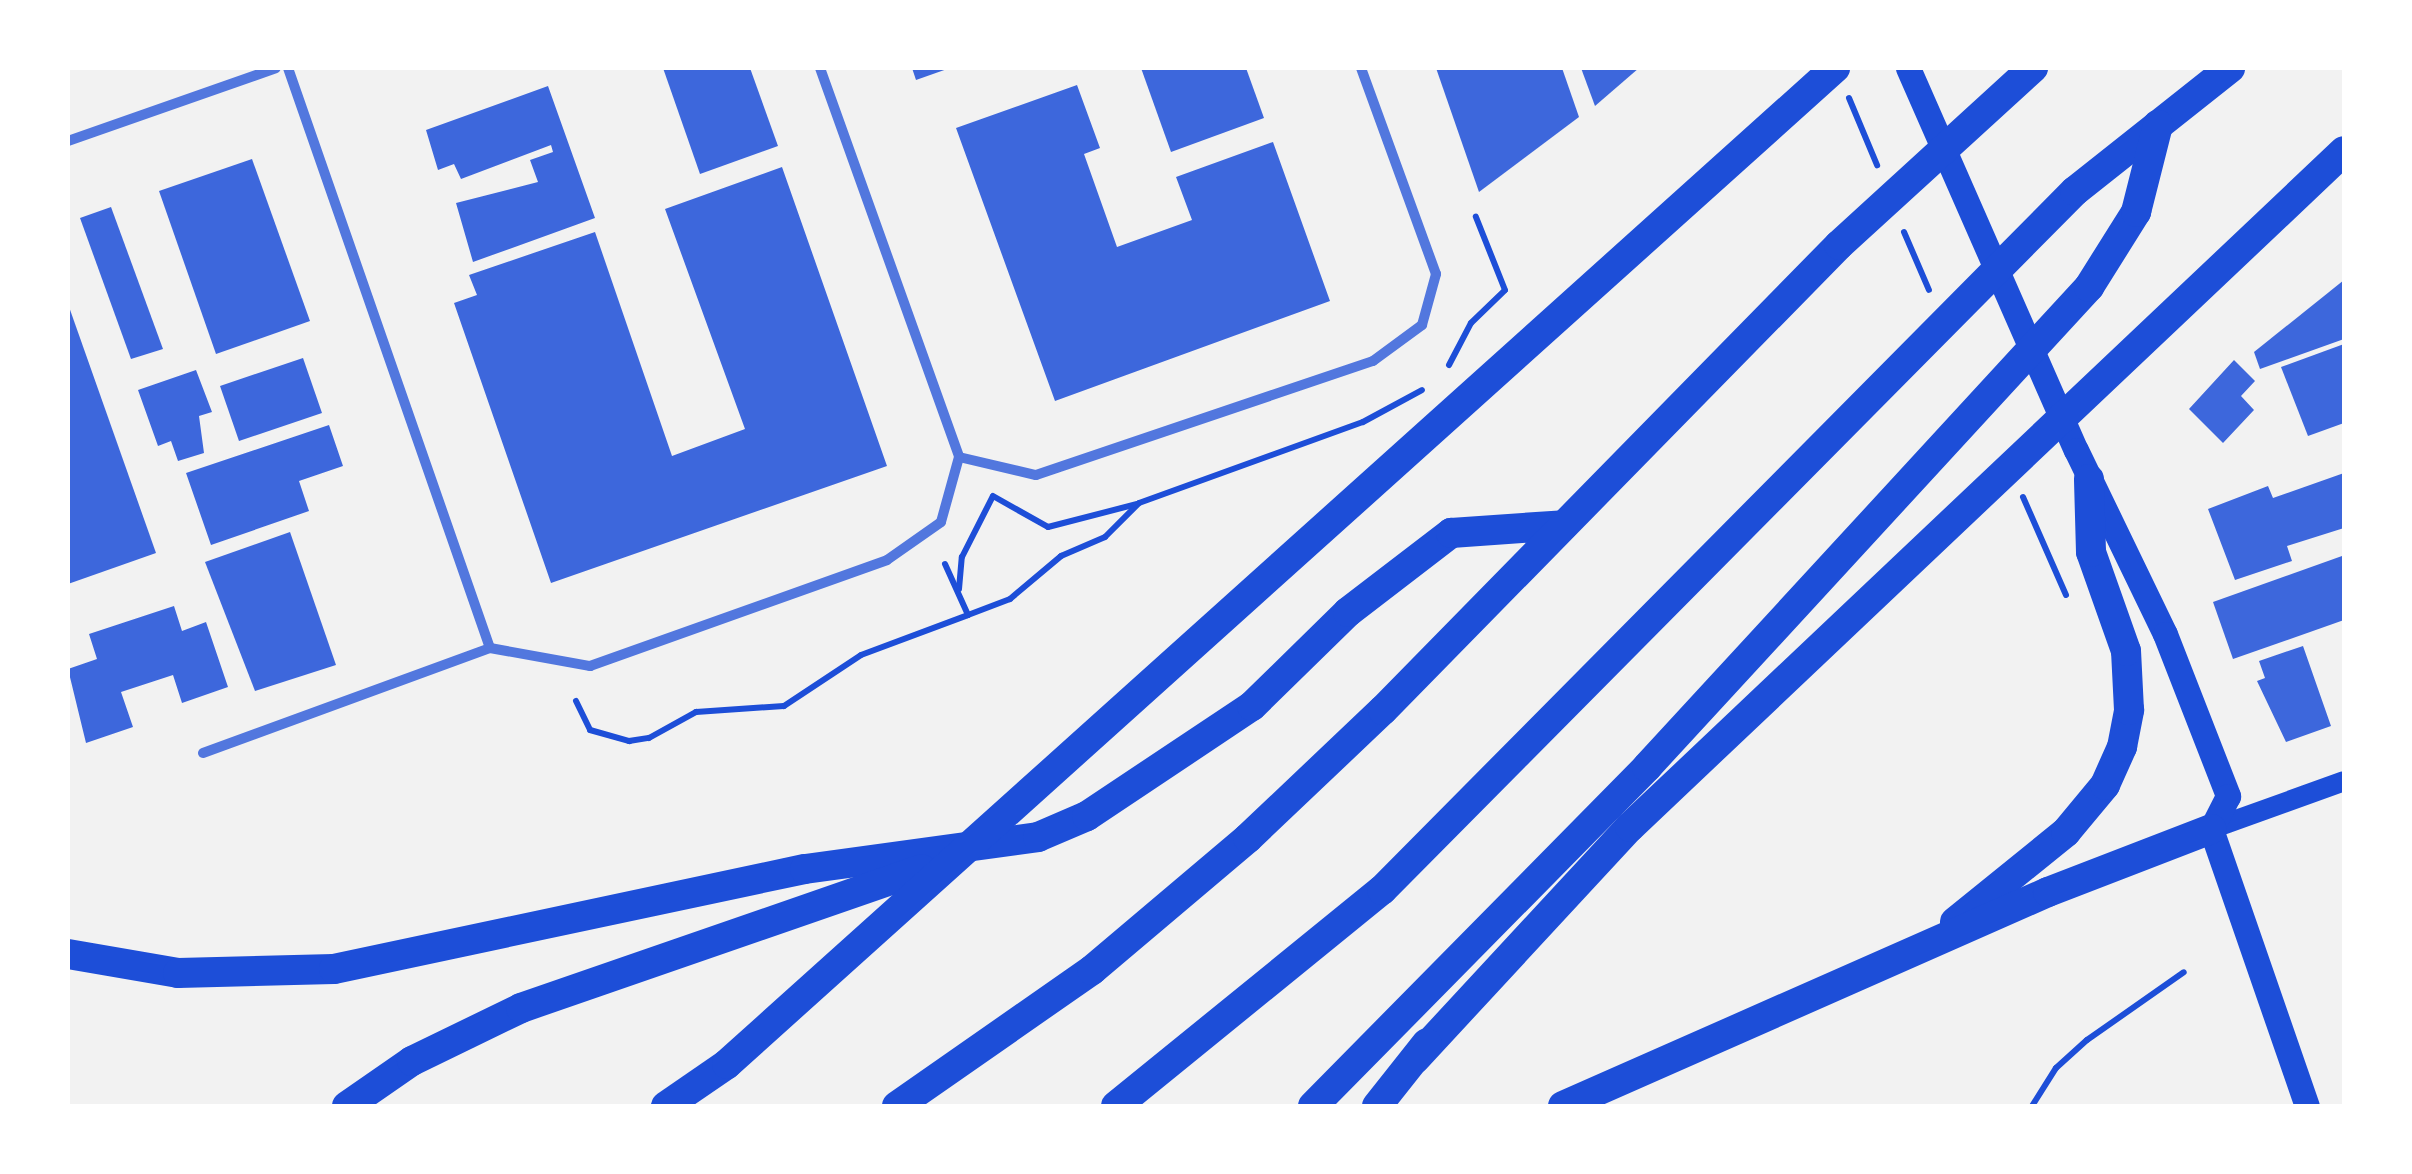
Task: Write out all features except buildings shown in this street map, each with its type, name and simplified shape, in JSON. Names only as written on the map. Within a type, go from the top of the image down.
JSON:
[{"type":"highway","points":[[897,1106],[1092,970],[1248,838],[1840,245],[2033,68]]},
{"type":"highway","points":[[1116,1106],[1382,890],[1892,371],[2075,191],[2230,68]]},
{"type":"highway","points":[[666,1106],[727,1064],[1241,603],[1839,76]]},
{"type":"highway","points":[[1313,1106],[1647,766],[2089,286],[2136,212],[2158,125]]},
{"type":"highway","points":[[1376,1106],[1630,827],[2344,151]]},
{"type":"highway","points":[[1934,941],[2012,870],[2066,832],[2105,785],[2122,747],[2129,710],[2126,651],[2090,552],[2089,479]]},
{"type":"highway","points":[[68,954],[178,973],[334,969],[806,869],[972,851],[1038,837],[1088,816],[1176,761],[1252,706],[1348,612],[1451,533],[1564,525]]},
{"type":"highway","points":[[1415,1059],[1497,947],[1647,766]]},
{"type":"highway","points":[[1562,1106],[1934,941],[2211,829]]},
{"type":"highway","points":[[347,1106],[412,1061],[521,1008],[972,851]]},
{"type":"main road","points":[[1908,68],[2089,479],[2165,634],[2228,796],[2211,829],[2307,1106]]},
{"type":"main road","points":[[2211,829],[2344,782]]},
{"type":"street","points":[[68,141],[276,68]]},
{"type":"street","points":[[288,68],[490,648]]},
{"type":"street","points":[[203,753],[490,648],[590,666],[887,560],[941,522],[960,458],[820,68]]},
{"type":"street","points":[[960,458],[1036,475],[1373,361],[1422,325],[1436,274],[1361,68]]},
{"type":"path","points":[[1839,76],[1880,172]]},
{"type":"path","points":[[1442,378],[1471,323],[1505,290],[1476,217]]},
{"type":"path","points":[[1902,225],[1932,296]]},
{"type":"path","points":[[958,593],[962,556],[993,496],[1048,527],[1138,504],[1362,422],[1430,385]]},
{"type":"path","points":[[2016,482],[2073,612]]},
{"type":"path","points":[[576,700],[590,730],[629,741],[649,738],[696,712],[784,706],[860,655],[1010,599],[1060,556],[1105,537],[1138,504]]},
{"type":"path","points":[[946,564],[968,614]]},
{"type":"path","points":[[2032,1106],[2056,1068],[2087,1040],[2184,972]]}]
